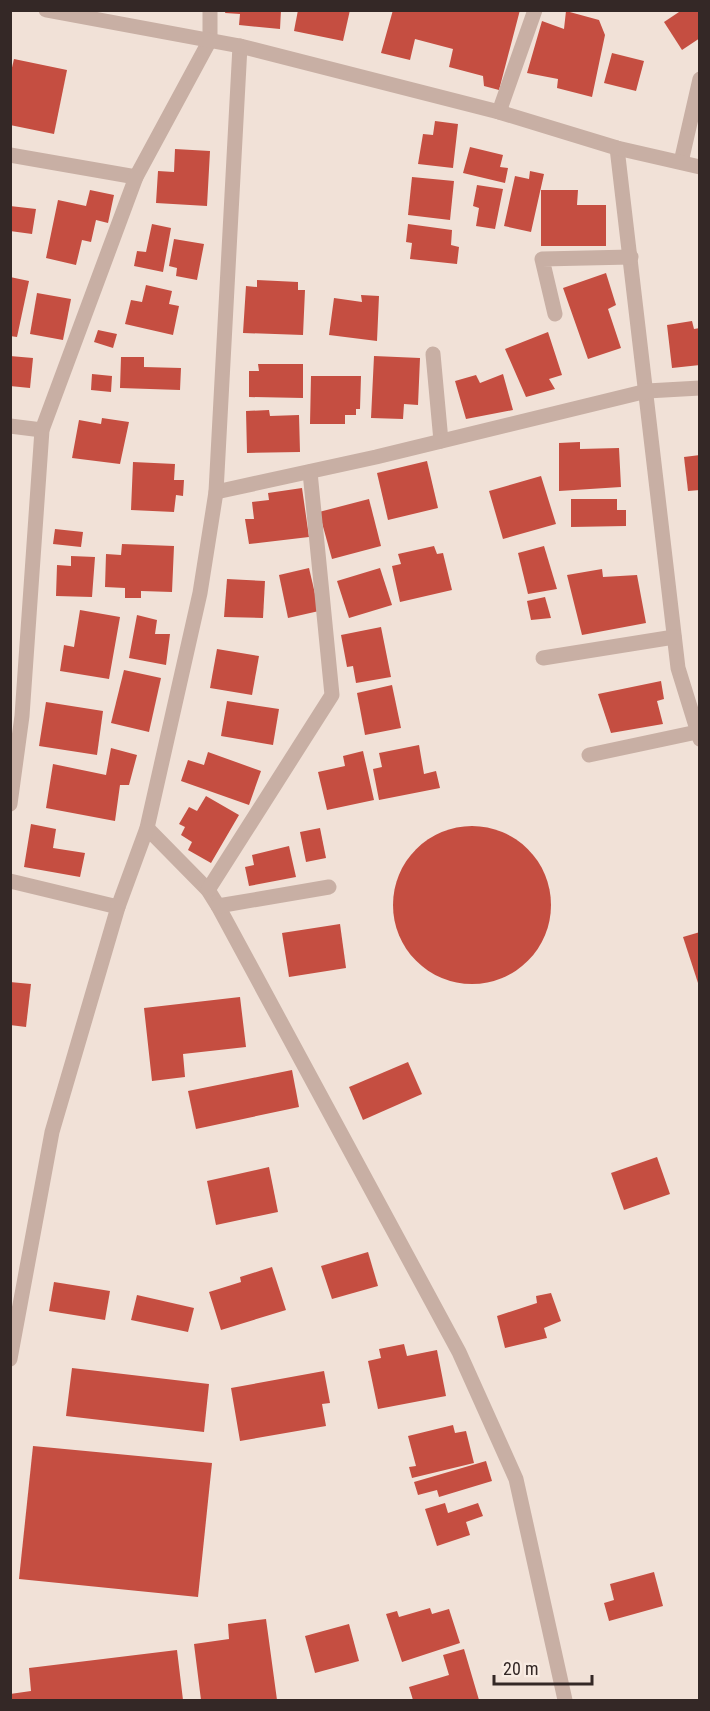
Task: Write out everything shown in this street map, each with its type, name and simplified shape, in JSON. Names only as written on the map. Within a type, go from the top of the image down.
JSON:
[{"type":"street","points":[[46,10],[240,46],[499,111],[617,148],[699,167]]},
{"type":"street","points":[[10,804],[23,704],[42,430],[136,177],[210,40],[210,10]]},
{"type":"street","points":[[499,111],[535,10]]},
{"type":"street","points":[[10,1359],[52,1132],[118,907],[147,828],[198,604],[216,492],[240,46]]},
{"type":"street","points":[[681,162],[699,79]]},
{"type":"street","points":[[589,755],[698,735],[678,668],[617,148]]},
{"type":"street","points":[[10,155],[136,177]]},
{"type":"street","points":[[555,314],[542,259],[631,257]]},
{"type":"street","points":[[433,354],[441,441]]},
{"type":"street","points":[[216,492],[310,472],[647,391],[699,387]]},
{"type":"street","points":[[10,426],[42,430]]},
{"type":"street","points":[[208,890],[332,695],[310,472]]},
{"type":"street","points":[[543,658],[674,636]]},
{"type":"street","points":[[147,828],[208,890],[218,906],[459,1352],[516,1479],[565,1701]]},
{"type":"street","points":[[10,881],[118,907]]},
{"type":"street","points":[[218,906],[329,886]]},
{"type":"building","points":[[226,10],[281,10],[280,29],[239,25],[240,14],[225,13]]},
{"type":"building","points":[[298,10],[350,10],[343,41],[294,31]]},
{"type":"building","points":[[393,10],[520,10],[499,90],[484,86],[483,76],[449,67],[453,49],[415,39],[410,60],[381,53]]},
{"type":"building","points":[[682,10],[700,10],[700,38],[682,50],[664,22]]},
{"type":"building","points":[[566,11],[599,20],[605,35],[592,97],[557,88],[558,79],[527,73],[542,21],[564,29]]},
{"type":"building","points":[[612,53],[644,61],[636,91],[604,83]]},
{"type":"building","points":[[14,59],[67,70],[54,134],[10,125],[10,76]]},
{"type":"building","points":[[435,121],[458,124],[453,168],[418,164],[423,134],[433,135]]},
{"type":"building","points":[[470,147],[503,155],[500,167],[508,168],[505,183],[463,173]]},
{"type":"building","points":[[175,149],[210,151],[207,206],[156,203],[158,171],[174,172]]},
{"type":"building","points":[[530,171],[544,174],[531,232],[504,226],[515,176],[529,179]]},
{"type":"building","points":[[412,177],[454,181],[450,220],[408,215]]},
{"type":"building","points":[[477,185],[503,189],[495,229],[476,226],[479,208],[473,206]]},
{"type":"building","points":[[90,190],[114,195],[108,223],[96,220],[91,242],[82,240],[76,265],[46,258],[58,200],[86,206]]},
{"type":"building","points":[[541,190],[578,190],[577,205],[606,205],[606,246],[541,246]]},
{"type":"building","points":[[10,206],[36,209],[32,234],[10,231]]},
{"type":"building","points":[[152,224],[171,228],[163,272],[134,266],[137,251],[146,252]]},
{"type":"building","points":[[408,224],[452,230],[451,245],[459,247],[457,264],[410,259],[412,243],[406,242]]},
{"type":"building","points":[[174,239],[204,244],[197,280],[176,276],[177,268],[169,266]]},
{"type":"building","points":[[606,273],[616,305],[608,309],[621,348],[588,359],[563,288]]},
{"type":"building","points":[[10,277],[29,281],[17,337],[10,336]]},
{"type":"building","points":[[257,280],[298,282],[298,290],[305,290],[303,335],[243,333],[246,286],[257,287]]},
{"type":"building","points":[[146,285],[172,291],[169,304],[179,306],[173,335],[125,324],[131,300],[142,302]]},
{"type":"building","points":[[37,293],[71,299],[63,340],[30,334]]},
{"type":"building","points":[[361,295],[379,296],[377,341],[329,335],[334,298],[362,302]]},
{"type":"building","points":[[692,321],[694,329],[700,328],[700,365],[672,368],[667,325]]},
{"type":"building","points":[[98,330],[117,334],[113,348],[94,342]]},
{"type":"building","points":[[548,332],[562,375],[549,379],[555,389],[526,397],[505,349]]},
{"type":"building","points":[[10,356],[33,358],[30,388],[10,386]]},
{"type":"building","points":[[374,356],[420,358],[418,405],[404,404],[403,419],[371,418]]},
{"type":"building","points":[[121,357],[144,357],[144,367],[181,368],[180,390],[120,388]]},
{"type":"building","points":[[258,364],[303,364],[303,398],[249,397],[249,371],[259,371]]},
{"type":"building","points":[[92,374],[112,376],[111,392],[91,390]]},
{"type":"building","points":[[503,374],[513,410],[466,419],[455,381],[476,375],[480,383]]},
{"type":"building","points":[[311,376],[361,376],[360,409],[356,409],[356,415],[345,415],[345,424],[310,424]]},
{"type":"building","points":[[269,410],[270,416],[299,415],[300,452],[247,453],[246,411]]},
{"type":"building","points":[[102,418],[129,422],[120,464],[72,458],[79,420],[101,424]]},
{"type":"building","points":[[580,442],[580,449],[619,448],[621,487],[559,491],[559,443]]},
{"type":"building","points":[[700,455],[700,490],[688,491],[684,457]]},
{"type":"building","points":[[427,461],[438,508],[388,520],[377,473]]},
{"type":"building","points":[[133,462],[175,464],[174,480],[184,480],[183,496],[176,495],[174,512],[131,510]]},
{"type":"building","points":[[541,476],[556,524],[503,539],[489,491]]},
{"type":"building","points":[[302,488],[309,537],[249,544],[245,519],[254,519],[252,502],[269,500],[268,493]]},
{"type":"building","points":[[369,499],[381,546],[332,559],[319,512]]},
{"type":"building","points":[[571,499],[617,499],[617,510],[626,510],[626,526],[571,527]]},
{"type":"building","points":[[55,529],[83,532],[81,547],[53,544]]},
{"type":"building","points":[[122,544],[174,546],[172,592],[141,591],[141,598],[125,598],[125,588],[105,587],[106,554],[121,555]]},
{"type":"building","points":[[434,546],[437,554],[443,553],[452,590],[400,602],[392,566],[401,564],[398,554]]},
{"type":"building","points":[[544,546],[557,589],[528,594],[518,553]]},
{"type":"building","points":[[71,556],[95,557],[92,597],[56,596],[57,565],[71,566]]},
{"type":"building","points":[[309,568],[319,611],[288,618],[279,575]]},
{"type":"building","points":[[380,568],[392,605],[349,618],[337,581]]},
{"type":"building","points":[[602,569],[603,577],[637,575],[646,623],[582,635],[567,575]]},
{"type":"building","points":[[227,579],[265,581],[263,618],[224,617]]},
{"type":"building","points":[[545,597],[551,618],[531,620],[527,601]]},
{"type":"building","points":[[80,610],[120,617],[109,679],[60,671],[64,645],[74,647]]},
{"type":"building","points":[[137,615],[157,620],[155,634],[170,634],[166,665],[129,658]]},
{"type":"building","points":[[381,627],[391,677],[356,683],[353,666],[347,667],[341,635]]},
{"type":"building","points":[[217,649],[259,656],[252,695],[210,688]]},
{"type":"building","points":[[124,670],[161,678],[149,732],[111,723]]},
{"type":"building","points":[[661,681],[664,699],[657,701],[663,724],[611,733],[598,694]]},
{"type":"building","points":[[392,685],[401,728],[365,735],[357,693]]},
{"type":"building","points":[[227,701],[279,709],[273,745],[221,736]]},
{"type":"building","points":[[46,702],[103,711],[97,755],[39,746]]},
{"type":"building","points":[[419,745],[424,774],[436,771],[440,788],[379,800],[373,769],[382,767],[379,753]]},
{"type":"building","points":[[111,748],[137,755],[129,785],[120,785],[115,821],[46,808],[53,764],[106,775]]},
{"type":"building","points":[[363,751],[374,800],[327,810],[318,772],[345,766],[343,756]]},
{"type":"building","points":[[208,752],[261,771],[249,805],[181,781],[188,760],[204,765]]},
{"type":"building","points":[[206,796],[239,815],[211,863],[188,850],[192,842],[181,835],[185,827],[179,824],[189,807],[197,811]]},
{"type":"building","points":[[31,824],[56,829],[53,848],[85,853],[80,877],[24,867]]},
{"type":"building","points":[[472,826],[502,832],[528,849],[545,875],[551,905],[545,935],[528,961],[502,978],[472,984],[442,978],[416,961],[399,935],[393,905],[399,875],[416,849],[442,832]]},
{"type":"building","points":[[320,828],[326,858],[306,862],[300,832]]},
{"type":"building","points":[[289,846],[296,877],[249,886],[245,867],[254,865],[252,855]]},
{"type":"building","points":[[340,924],[346,968],[289,977],[282,933]]},
{"type":"building","points":[[700,932],[700,986],[699,986],[683,937]]},
{"type":"building","points":[[10,982],[31,984],[26,1027],[10,1025]]},
{"type":"building","points":[[240,997],[246,1047],[183,1054],[185,1077],[152,1081],[144,1008]]},
{"type":"building","points":[[408,1062],[422,1094],[363,1120],[349,1087]]},
{"type":"building","points":[[292,1070],[299,1107],[196,1129],[188,1091]]},
{"type":"building","points":[[657,1157],[670,1194],[624,1210],[611,1173]]},
{"type":"building","points":[[269,1167],[278,1212],[216,1225],[207,1181]]},
{"type":"building","points":[[368,1252],[378,1286],[332,1299],[321,1266]]},
{"type":"building","points":[[272,1267],[286,1310],[221,1330],[209,1292],[241,1282],[240,1277]]},
{"type":"building","points":[[54,1282],[110,1291],[105,1320],[49,1311]]},
{"type":"building","points":[[551,1293],[561,1321],[544,1328],[547,1338],[505,1348],[497,1316],[537,1303],[536,1296]]},
{"type":"building","points":[[137,1295],[194,1308],[188,1332],[131,1320]]},
{"type":"building","points":[[404,1344],[407,1356],[437,1350],[446,1396],[378,1409],[368,1361],[381,1358],[379,1349]]},
{"type":"building","points":[[72,1368],[209,1384],[204,1432],[66,1416]]},
{"type":"building","points":[[324,1371],[330,1403],[322,1404],[326,1426],[240,1441],[231,1388]]},
{"type":"building","points":[[453,1425],[455,1433],[466,1431],[474,1463],[412,1478],[409,1467],[416,1466],[408,1436]]},
{"type":"building","points":[[33,1446],[212,1463],[198,1597],[19,1579]]},
{"type":"building","points":[[486,1461],[492,1481],[439,1497],[437,1490],[418,1495],[414,1482]]},
{"type":"building","points":[[445,1503],[448,1513],[478,1503],[483,1516],[466,1522],[470,1535],[437,1546],[425,1509]]},
{"type":"building","points":[[654,1572],[663,1606],[609,1621],[604,1603],[614,1600],[610,1584]]},
{"type":"building","points":[[430,1608],[432,1614],[449,1609],[460,1643],[402,1662],[386,1614],[397,1611],[399,1617]]},
{"type":"building","points":[[266,1619],[277,1700],[201,1700],[194,1644],[229,1639],[228,1624]]},
{"type":"building","points":[[349,1624],[359,1661],[315,1673],[305,1636]]},
{"type":"building","points":[[464,1649],[479,1700],[413,1700],[409,1687],[449,1675],[443,1655]]},
{"type":"building","points":[[177,1650],[183,1700],[10,1700],[10,1694],[31,1691],[29,1668]]}]
